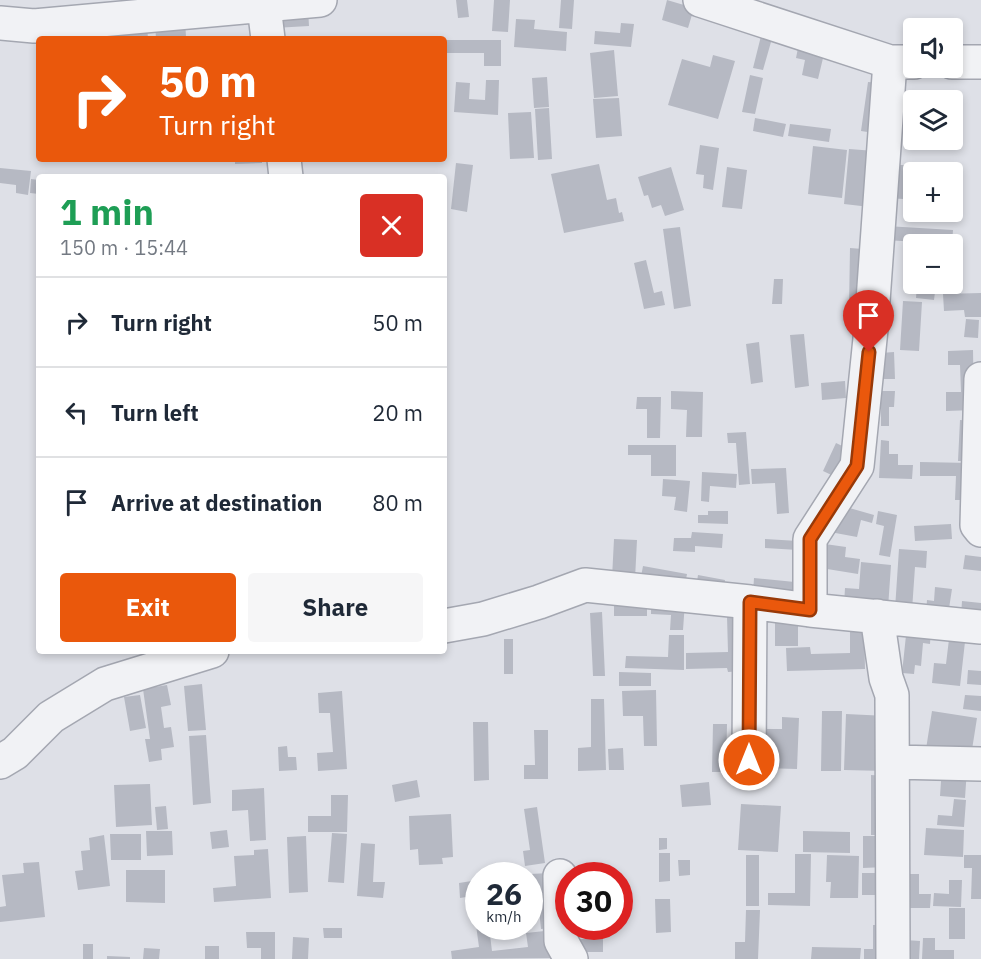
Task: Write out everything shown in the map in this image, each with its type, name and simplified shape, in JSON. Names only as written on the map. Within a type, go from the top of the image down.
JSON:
[{"type":"street","points":[[700,0],[902,62],[857,466],[810,539],[810,610]]},
{"type":"street","points":[[0,23],[34,26],[310,1]]},
{"type":"street","points":[[264,6],[268,36]]},
{"type":"street","points":[[963,62],[981,62]]},
{"type":"street","points":[[981,379],[977,525],[981,530]]},
{"type":"street","points":[[447,625],[483,619],[585,585],[981,627]]},
{"type":"street","points":[[749,760],[750,602]]},
{"type":"street","points":[[877,616],[886,678],[892,695],[893,959]]},
{"type":"street","points":[[0,762],[15,753],[51,717],[105,684],[202,654]]},
{"type":"street","points":[[893,762],[981,765]]},
{"type":"street","points":[[561,940],[571,959]]},
{"type":"building","points":[[456,0],[467,0],[469,17],[458,18]]},
{"type":"building","points":[[494,0],[510,0],[508,32],[492,31]]},
{"type":"building","points":[[561,0],[574,0],[572,29],[559,28]]},
{"type":"building","points":[[667,0],[694,8],[688,28],[662,20]]},
{"type":"building","points":[[308,9],[309,26],[274,28],[273,11]]},
{"type":"building","points":[[516,19],[535,20],[534,29],[567,32],[566,51],[514,47]]},
{"type":"building","points":[[185,20],[186,36],[156,36],[155,22]]},
{"type":"building","points":[[621,23],[634,24],[631,47],[594,44],[595,31],[620,33]]},
{"type":"building","points":[[147,24],[148,36],[116,36],[115,27]]},
{"type":"building","points":[[762,32],[773,35],[763,70],[753,68]]},
{"type":"building","points":[[447,40],[501,40],[501,66],[484,66],[484,53],[447,53]]},
{"type":"building","points":[[798,48],[824,54],[818,79],[802,75],[805,60],[796,58]]},
{"type":"building","points":[[614,50],[618,96],[594,98],[590,53]]},
{"type":"building","points":[[713,55],[735,61],[718,119],[668,105],[682,59],[710,67]]},
{"type":"building","points":[[750,75],[763,78],[755,114],[742,112]]},
{"type":"building","points":[[547,77],[549,107],[534,108],[532,78]]},
{"type":"building","points":[[486,80],[499,80],[498,115],[454,112],[456,82],[470,83],[469,99],[485,100]]},
{"type":"building","points":[[868,82],[881,83],[874,133],[861,131]]},
{"type":"building","points":[[619,98],[622,136],[596,138],[593,99]]},
{"type":"building","points":[[549,108],[552,159],[538,160],[535,109]]},
{"type":"building","points":[[531,112],[534,158],[510,159],[508,113]]},
{"type":"building","points":[[755,118],[786,124],[783,137],[753,131]]},
{"type":"building","points":[[790,124],[831,129],[829,142],[788,136]]},
{"type":"building","points":[[700,145],[719,148],[713,190],[703,188],[704,175],[696,174]]},
{"type":"building","points":[[813,146],[847,150],[842,198],[808,194]]},
{"type":"building","points":[[849,149],[875,151],[870,207],[844,204]]},
{"type":"building","points":[[235,162],[262,162],[262,163],[235,164]]},
{"type":"building","points":[[456,163],[473,165],[467,212],[451,209]]},
{"type":"building","points":[[599,164],[607,200],[616,198],[619,213],[622,212],[624,221],[564,233],[551,174]]},
{"type":"building","points":[[898,165],[903,165],[903,199],[889,198]]},
{"type":"building","points":[[671,167],[684,210],[665,216],[661,205],[652,208],[648,195],[644,196],[638,177]]},
{"type":"building","points":[[727,167],[747,170],[742,209],[722,207]]},
{"type":"building","points":[[0,168],[31,171],[28,195],[16,193],[16,185],[0,183]]},
{"type":"building","points":[[31,179],[36,180],[36,194],[30,193]]},
{"type":"building","points":[[886,226],[953,230],[953,234],[903,234],[903,241],[885,240]]},
{"type":"building","points":[[680,227],[691,306],[674,309],[663,229]]},
{"type":"building","points":[[850,248],[863,249],[869,309],[849,308]]},
{"type":"building","points":[[646,260],[654,293],[662,291],[665,305],[644,309],[634,263]]},
{"type":"building","points":[[774,279],[783,279],[782,304],[772,304]]},
{"type":"building","points":[[981,293],[981,317],[965,317],[964,310],[944,311],[943,294]]},
{"type":"building","points":[[916,294],[935,294],[934,300],[916,298]]},
{"type":"building","points":[[903,301],[922,302],[919,351],[900,350]]},
{"type":"building","points":[[966,319],[979,320],[978,338],[964,337]]},
{"type":"building","points":[[804,334],[809,386],[795,388],[790,335]]},
{"type":"building","points":[[759,342],[763,382],[751,384],[746,344]]},
{"type":"building","points":[[973,350],[974,410],[946,411],[946,392],[961,392],[960,365],[948,365],[948,351]]},
{"type":"building","points":[[894,352],[895,379],[883,379],[881,353]]},
{"type":"building","points":[[845,381],[846,398],[822,400],[821,383]]},
{"type":"building","points":[[671,391],[703,392],[702,437],[686,437],[687,410],[671,409]]},
{"type":"building","points":[[881,391],[895,391],[894,407],[889,407],[889,426],[881,426]]},
{"type":"building","points":[[637,397],[661,397],[660,438],[647,438],[647,409],[636,409]]},
{"type":"building","points":[[960,420],[972,421],[970,461],[958,461]]},
{"type":"building","points":[[746,432],[750,484],[739,485],[736,443],[728,443],[727,433]]},
{"type":"building","points":[[881,440],[889,441],[889,454],[898,454],[898,465],[913,465],[912,479],[879,478]]},
{"type":"building","points":[[836,443],[855,452],[842,480],[823,471]]},
{"type":"building","points":[[628,445],[676,445],[676,476],[651,476],[651,455],[628,455]]},
{"type":"building","points":[[920,462],[971,463],[970,500],[955,500],[956,476],[920,476]]},
{"type":"building","points":[[786,468],[789,513],[777,514],[775,483],[752,484],[751,469]]},
{"type":"building","points":[[702,472],[737,474],[736,488],[710,486],[709,502],[701,501]]},
{"type":"building","points":[[663,479],[690,481],[687,512],[674,510],[676,497],[662,496]]},
{"type":"building","points":[[846,507],[874,515],[872,523],[861,520],[857,537],[830,532]]},
{"type":"building","points":[[708,511],[728,511],[728,524],[698,523],[698,515],[708,515]]},
{"type":"building","points":[[878,511],[897,515],[890,557],[879,555],[884,526],[876,524]]},
{"type":"building","points":[[951,524],[952,539],[915,541],[914,526]]},
{"type":"building","points":[[692,532],[723,534],[722,548],[695,546],[695,552],[673,551],[674,538],[691,538]]},
{"type":"building","points":[[614,539],[637,540],[635,579],[612,578]]},
{"type":"building","points":[[765,539],[798,541],[798,550],[765,548]]},
{"type":"building","points":[[825,544],[846,547],[845,557],[860,559],[858,574],[821,568]]},
{"type":"building","points":[[899,549],[927,551],[926,568],[915,567],[912,610],[895,609]]},
{"type":"building","points":[[965,555],[981,557],[981,571],[963,569]]},
{"type":"building","points":[[861,562],[891,565],[888,608],[844,605],[845,588],[859,589]]},
{"type":"building","points":[[643,566],[687,574],[684,590],[640,582]]},
{"type":"building","points":[[698,575],[725,580],[723,593],[696,588]]},
{"type":"building","points":[[754,578],[805,583],[803,598],[753,593]]},
{"type":"building","points":[[935,587],[952,589],[948,615],[926,613],[927,600],[934,601]]},
{"type":"building","points":[[614,601],[647,601],[647,616],[614,616]]},
{"type":"building","points":[[651,601],[685,602],[683,630],[670,630],[671,615],[651,614]]},
{"type":"building","points":[[962,601],[981,603],[981,618],[961,616]]},
{"type":"building","points":[[602,612],[605,676],[593,676],[590,613]]},
{"type":"building","points":[[742,615],[743,671],[728,672],[727,668],[686,669],[686,653],[728,652],[727,616]]},
{"type":"building","points":[[775,622],[798,622],[798,646],[775,646]]},
{"type":"building","points":[[864,624],[865,669],[787,671],[786,648],[810,647],[811,654],[850,653],[850,625]]},
{"type":"building","points":[[907,626],[931,629],[930,644],[923,643],[921,666],[915,665],[914,674],[902,673]]},
{"type":"building","points":[[950,631],[966,633],[960,686],[932,683],[934,663],[946,664]]},
{"type":"building","points":[[669,635],[684,635],[684,670],[625,668],[626,656],[668,657]]},
{"type":"building","points":[[504,639],[513,639],[513,674],[504,674]]},
{"type":"building","points":[[968,670],[981,671],[981,685],[967,684]]},
{"type":"building","points":[[619,672],[651,673],[651,686],[619,686]]},
{"type":"building","points":[[202,684],[206,730],[188,731],[184,686]]},
{"type":"building","points":[[167,685],[171,705],[161,707],[164,728],[171,727],[174,747],[161,749],[162,760],[149,762],[145,739],[150,739],[143,689]]},
{"type":"building","points":[[656,690],[657,746],[644,746],[643,716],[623,716],[622,691]]},
{"type":"building","points":[[342,691],[347,769],[318,771],[317,753],[333,752],[330,713],[319,713],[318,693]]},
{"type":"building","points":[[140,695],[146,728],[130,731],[124,697]]},
{"type":"building","points":[[965,695],[981,696],[981,711],[963,709]]},
{"type":"building","points":[[591,699],[604,699],[606,770],[578,771],[578,748],[591,747]]},
{"type":"building","points":[[822,711],[842,711],[841,771],[821,771]]},
{"type":"building","points":[[932,711],[977,718],[971,756],[926,749]]},
{"type":"building","points":[[846,714],[887,716],[885,771],[844,770]]},
{"type":"building","points":[[782,717],[799,718],[797,769],[760,768],[761,729],[782,729]]},
{"type":"building","points":[[473,722],[488,722],[489,780],[474,781]]},
{"type":"building","points":[[713,724],[727,724],[726,772],[712,772]]},
{"type":"building","points":[[534,730],[548,730],[548,779],[524,779],[524,765],[535,765]]},
{"type":"building","points":[[206,735],[211,803],[193,805],[189,736]]},
{"type":"building","points":[[287,746],[288,757],[296,757],[297,770],[279,771],[278,747]]},
{"type":"building","points":[[623,748],[624,770],[609,770],[608,749]]},
{"type":"building","points":[[942,767],[967,769],[965,798],[940,796]]},
{"type":"building","points":[[871,775],[885,776],[885,835],[871,835]]},
{"type":"building","points":[[417,780],[420,797],[395,802],[392,785]]},
{"type":"building","points":[[709,782],[711,805],[682,807],[680,785]]},
{"type":"building","points":[[150,784],[152,825],[116,827],[114,785]]},
{"type":"building","points":[[264,788],[266,840],[250,841],[248,810],[232,811],[232,790]]},
{"type":"building","points":[[331,795],[348,795],[347,832],[308,832],[308,816],[331,816]]},
{"type":"building","points":[[954,799],[966,800],[964,827],[937,825],[938,815],[952,816]]},
{"type":"building","points":[[741,804],[781,806],[778,852],[738,850]]},
{"type":"building","points":[[166,806],[168,829],[157,830],[155,807]]},
{"type":"building","points":[[537,807],[545,863],[524,862],[523,851],[530,850],[524,809]]},
{"type":"building","points":[[451,814],[453,857],[442,858],[443,864],[419,865],[418,849],[410,850],[409,816]]},
{"type":"building","points":[[926,828],[964,830],[963,857],[924,855]]},
{"type":"building","points":[[227,830],[229,847],[212,849],[210,832]]},
{"type":"building","points":[[146,831],[172,831],[173,855],[147,856]]},
{"type":"building","points":[[803,831],[850,832],[850,853],[803,852]]},
{"type":"building","points":[[332,833],[347,834],[344,883],[328,882]]},
{"type":"building","points":[[110,834],[141,834],[141,860],[111,860]]},
{"type":"building","points":[[104,835],[110,886],[78,890],[75,871],[83,870],[81,851],[90,850],[89,838]]},
{"type":"building","points":[[306,836],[308,892],[289,893],[287,837]]},
{"type":"building","points":[[863,836],[885,836],[885,867],[863,868]]},
{"type":"building","points":[[659,838],[667,838],[667,849],[659,850]]},
{"type":"building","points":[[361,843],[375,844],[373,882],[385,882],[383,898],[357,896]]},
{"type":"building","points":[[268,849],[271,898],[214,902],[213,888],[236,886],[234,856],[254,855],[254,850]]},
{"type":"building","points":[[659,853],[670,853],[670,881],[659,882]]},
{"type":"building","points":[[795,854],[811,854],[810,906],[768,905],[768,893],[795,893]]},
{"type":"building","points":[[746,855],[759,855],[759,906],[746,906]]},
{"type":"building","points":[[827,855],[859,856],[858,898],[830,898],[831,882],[826,882]]},
{"type":"building","points":[[964,855],[981,855],[981,899],[971,899],[972,868],[964,868]]},
{"type":"building","points":[[678,860],[690,860],[690,875],[679,876]]},
{"type":"building","points":[[39,862],[45,917],[0,922],[0,907],[6,906],[2,875],[24,873],[23,863]]},
{"type":"building","points":[[126,870],[165,870],[165,903],[126,902]]},
{"type":"building","points":[[543,873],[550,873],[554,928],[543,929]]},
{"type":"building","points":[[862,873],[889,873],[889,895],[862,895]]},
{"type":"building","points":[[905,874],[919,874],[919,894],[931,894],[930,908],[905,908]]},
{"type":"building","points":[[949,880],[962,880],[961,907],[933,906],[934,893],[949,894]]},
{"type":"building","points":[[465,882],[465,897],[460,898],[459,883]]},
{"type":"building","points":[[655,899],[670,899],[671,932],[656,933]]},
{"type":"building","points":[[949,908],[965,908],[965,939],[949,939]]},
{"type":"building","points":[[746,910],[760,910],[758,959],[735,959],[735,942],[745,942]]},
{"type":"building","points":[[873,925],[886,925],[886,959],[864,959],[864,949],[873,949]]},
{"type":"building","points":[[323,928],[342,928],[342,938],[324,938]]},
{"type":"building","points":[[554,930],[557,958],[452,959],[451,951],[479,947],[478,940],[491,940],[492,951],[528,947],[527,940],[543,940],[543,931]]},
{"type":"building","points":[[246,932],[275,932],[275,959],[261,959],[261,948],[247,948]]},
{"type":"building","points":[[293,937],[309,938],[308,959],[292,959]]},
{"type":"building","points":[[923,938],[935,938],[935,950],[954,950],[954,959],[922,959]]},
{"type":"building","points":[[575,940],[603,940],[603,952],[575,952]]},
{"type":"building","points":[[905,940],[920,941],[919,959],[904,959]]},
{"type":"building","points":[[83,944],[93,944],[93,959],[83,959]]},
{"type":"building","points":[[205,946],[219,946],[219,959],[205,959]]},
{"type":"building","points":[[812,947],[861,948],[860,959],[811,959]]},
{"type":"building","points":[[144,948],[160,949],[159,959],[143,959]]},
{"type":"building","points":[[107,956],[130,957],[130,959],[107,959]]},
{"type":"route","points":[[749,760],[750,602],[810,610],[810,539],[857,466],[869,352]]}]
